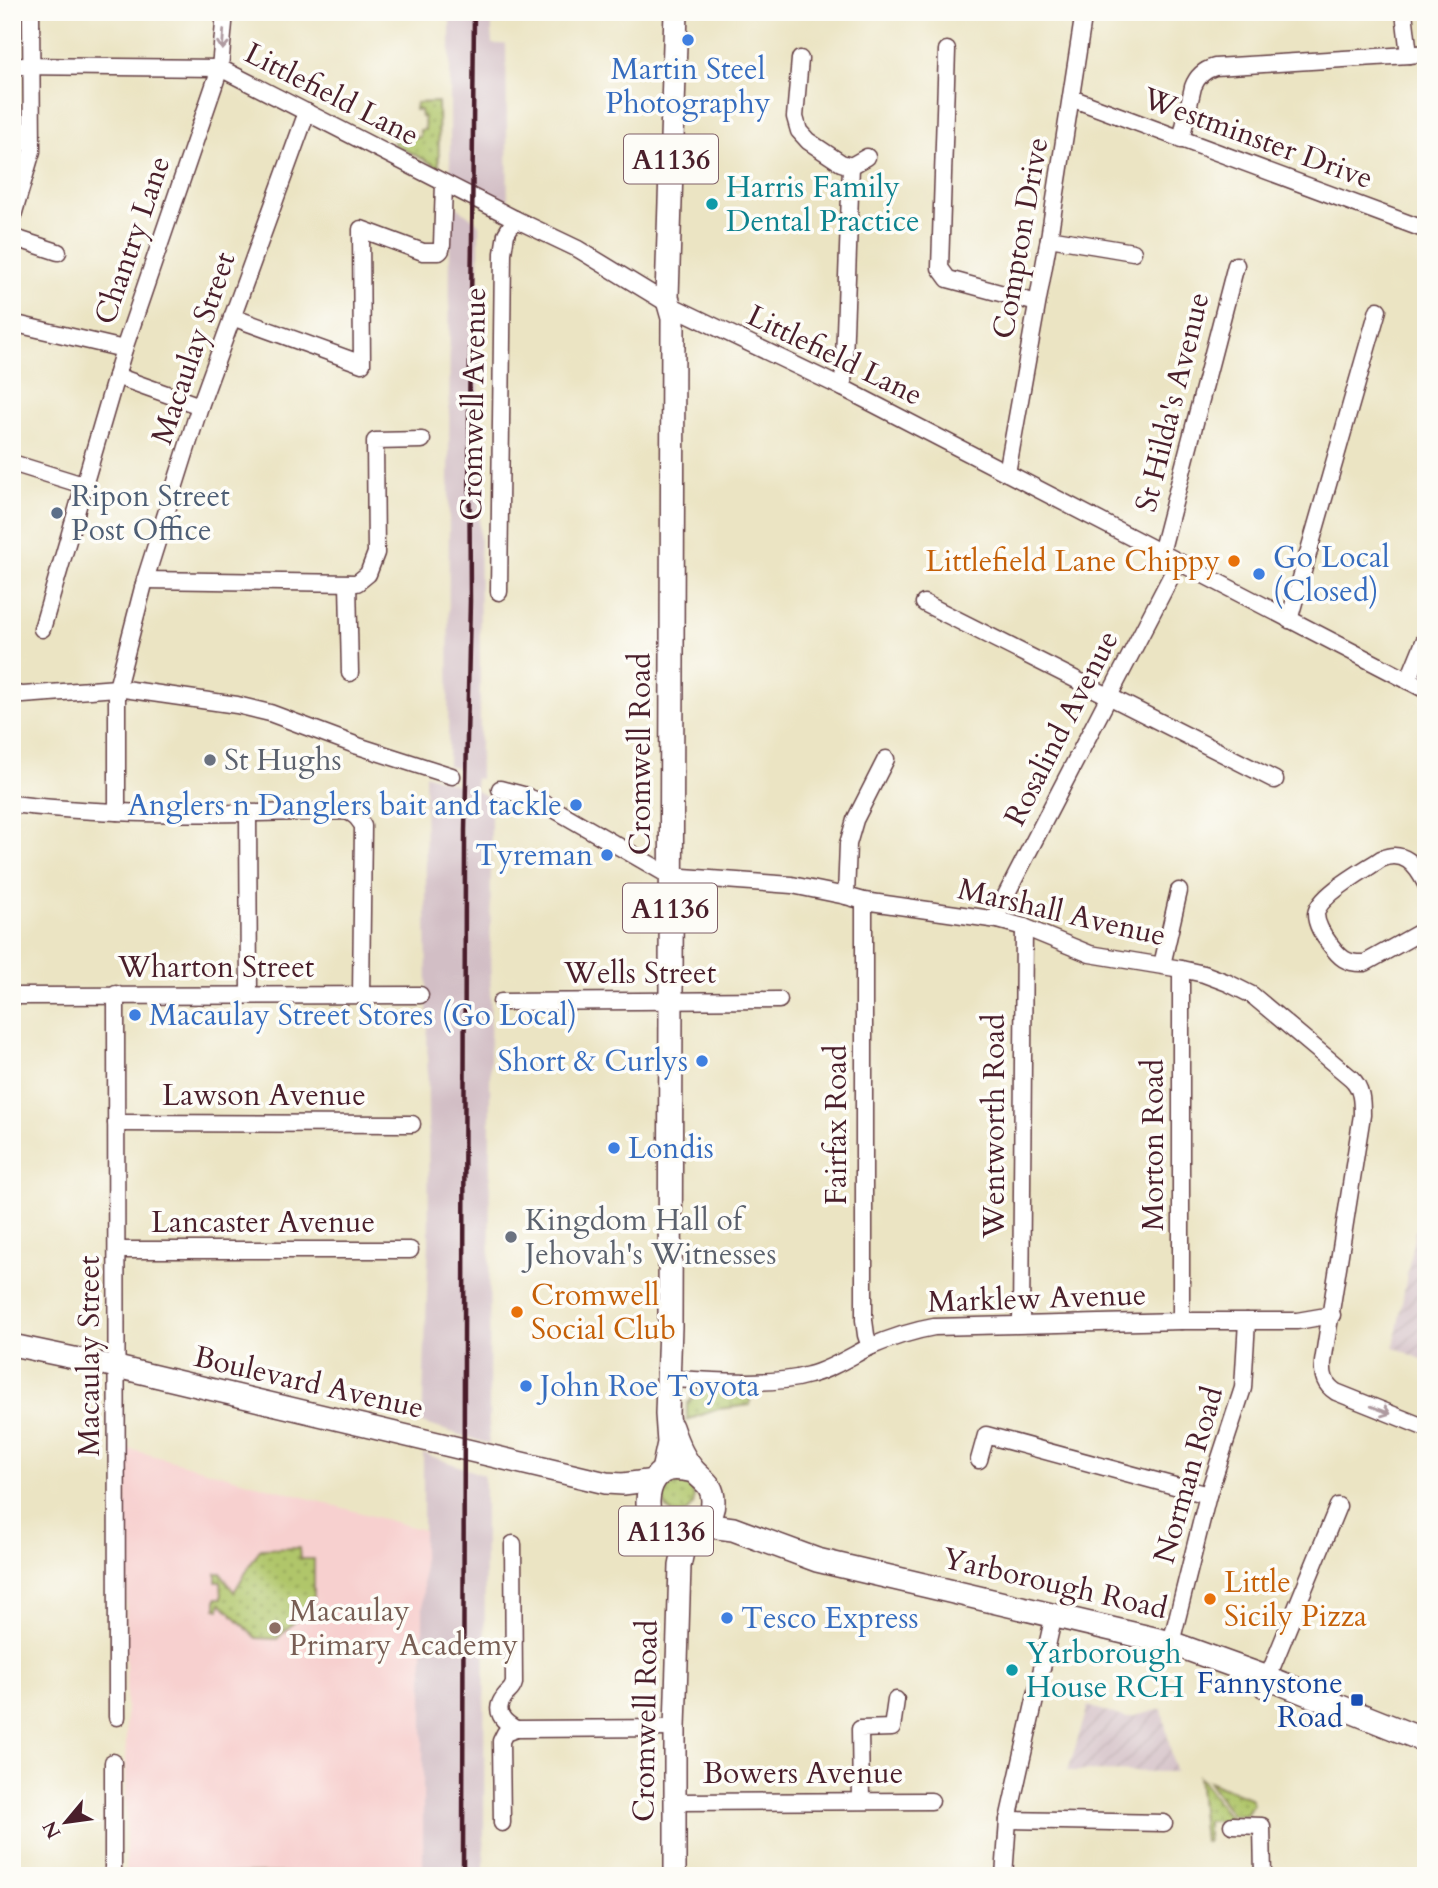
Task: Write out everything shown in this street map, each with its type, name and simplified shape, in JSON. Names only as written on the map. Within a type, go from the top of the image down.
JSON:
[{"type":"main road","name":"A1136","points":[[670,305],[667,297],[676,12]]},
{"type":"main road","name":"Cromwell Road","points":[[659,1476],[669,1443],[667,1414],[673,318],[670,305]]},
{"type":"main road","name":"Cromwell Road","points":[[667,1414],[674,1436],[694,1471]]},
{"type":"main road","name":"A1136","points":[[680,1468],[694,1471],[704,1479],[711,1490],[713,1502],[710,1515],[699,1528],[685,1534],[675,1533],[658,1522],[648,1502],[649,1490],[659,1476],[680,1468]]},
{"type":"main road","points":[[711,1490],[742,1533]]},
{"type":"main road","name":"Yarborough Road","points":[[699,1528],[723,1527],[817,1560],[1171,1643],[1266,1683],[1426,1741]]},
{"type":"street","points":[[12,219],[32,151],[31,12]]},
{"type":"street","name":"Chantry Lane","points":[[42,629],[124,349],[220,68],[225,12]]},
{"type":"street","name":"Compton Drive","points":[[1007,473],[1049,238],[1084,12]]},
{"type":"street","points":[[1404,12],[1409,55]]},
{"type":"street","points":[[947,50],[940,268],[948,279],[1037,303]]},
{"type":"street","points":[[1181,140],[1195,80],[1207,69],[1426,53]]},
{"type":"street","points":[[800,59],[794,117],[799,131],[808,141],[851,170]]},
{"type":"street","points":[[12,66],[220,68]]},
{"type":"street","name":"Littlefield Lane","points":[[220,68],[578,249],[670,305],[843,388],[1426,690]]},
{"type":"street","name":"Westminster Drive","points":[[1071,99],[1426,230]]},
{"type":"street","name":"Macaulay Street","points":[[117,812],[117,688],[145,580],[200,406],[307,112]]},
{"type":"street","points":[[843,388],[851,170],[867,157]]},
{"type":"street","points":[[232,317],[362,364],[362,229],[423,252],[439,252],[442,245],[444,183]]},
{"type":"street","name":"Cromwell Avenue","points":[[499,593],[503,253],[506,234],[515,219]]},
{"type":"street","points":[[12,237],[58,251]]},
{"type":"street","points":[[1049,238],[1133,251]]},
{"type":"street","name":"St Hilda's Avenue","points":[[1161,553],[1236,265]]},
{"type":"street","points":[[1289,620],[1378,310]]},
{"type":"street","points":[[12,323],[124,349]]},
{"type":"street","points":[[116,376],[200,406]]},
{"type":"street","points":[[145,580],[357,583],[368,574],[376,553],[375,441],[422,440]]},
{"type":"street","points":[[12,463],[83,485]]},
{"type":"street","name":"Rosalind Avenue","points":[[998,920],[999,909],[1006,895],[1178,563]]},
{"type":"street","points":[[348,583],[350,673]]},
{"type":"street","points":[[924,603],[1275,780]]},
{"type":"street","points":[[1408,681],[1426,637]]},
{"type":"street","points":[[12,693],[23,695],[117,688],[237,705],[270,713],[358,746],[452,776]]},
{"type":"street","points":[[846,896],[848,844],[855,820],[886,759]]},
{"type":"street","points":[[500,789],[547,805],[670,876]]},
{"type":"street","points":[[12,804],[69,811],[351,813],[363,826],[360,995]]},
{"type":"street","points":[[248,814],[249,995]]},
{"type":"street","points":[[1426,884],[1410,862],[1391,855],[1326,896],[1318,907],[1316,918],[1320,929],[1340,958],[1354,963],[1365,963],[1426,929]]},
{"type":"street","name":"Marshall Avenue","points":[[670,876],[792,885],[864,901],[998,920],[1024,927],[1090,954],[1181,969],[1228,982],[1252,995],[1351,1078],[1360,1090],[1362,1115],[1332,1315]]},
{"type":"street","points":[[1162,965],[1178,891]]},
{"type":"street","name":"Fairfax Road","points":[[864,901],[864,1320],[870,1347]]},
{"type":"street","name":"Wentworth Road","points":[[1021,1324],[1024,927]]},
{"type":"street","name":"Morton Road","points":[[1181,969],[1181,1321]]},
{"type":"street","name":"Macaulay Street","points":[[116,994],[117,1717]]},
{"type":"street","name":"Wharton Street","points":[[12,996],[420,995]]},
{"type":"street","name":"Wells Street","points":[[501,1002],[779,1000]]},
{"type":"street","name":"Lawson Avenue","points":[[116,1123],[412,1124]]},
{"type":"street","name":"Lancaster Avenue","points":[[117,1250],[410,1250]]},
{"type":"street","points":[[1332,1315],[1322,1371],[1324,1380],[1332,1390],[1426,1428]]},
{"type":"street","name":"Marklew Avenue","points":[[669,1379],[792,1379],[811,1375],[870,1347],[915,1330],[934,1327],[1297,1321],[1332,1315]]},
{"type":"street","name":"Norman Road","points":[[1171,1643],[1208,1496],[1243,1388],[1247,1321]]},
{"type":"street","name":"Boulevard Avenue","points":[[12,1345],[117,1367],[590,1479],[623,1484],[659,1476]]},
{"type":"street","points":[[979,1460],[986,1435],[1208,1496]]},
{"type":"street","name":"Boulevard Avenue","points":[[590,1479],[622,1493],[658,1522]]},
{"type":"street","points":[[1266,1683],[1338,1506]]},
{"type":"street","name":"Cromwell Road","points":[[658,1522],[674,1548],[680,1566]]},
{"type":"street","name":"Cromwell Road","points":[[675,1876],[675,1728],[680,1566],[684,1547],[699,1528]]},
{"type":"street","points":[[513,1544],[514,1683],[512,1690],[502,1698],[499,1711],[504,1723],[516,1729]]},
{"type":"street","points":[[1004,1876],[1007,1820],[1054,1615]]},
{"type":"street","points":[[861,1800],[860,1729],[892,1728],[896,1700]]},
{"type":"street","points":[[502,1822],[501,1741],[505,1732],[516,1729],[675,1728]]},
{"type":"street","points":[[113,1762],[113,1876]]},
{"type":"street","name":"Bowers Avenue","points":[[676,1802],[932,1801]]},
{"type":"street","points":[[1007,1820],[1164,1823]]},
{"type":"street","points":[[1232,1825],[1262,1826],[1263,1876]]},
{"type":"shaded area","points":[[450,12],[507,12],[492,16],[492,44],[506,44],[508,210],[480,196],[450,174]]},
{"type":"shaded area","points":[[450,201],[479,224],[480,779],[475,778],[476,791],[491,798],[489,1444],[422,1423],[429,1242],[425,774],[458,785],[458,768],[448,766]]},
{"type":"shaded area","points":[[1426,1222],[1426,1361],[1394,1347],[1415,1231]]},
{"type":"shaded area","name":"Macaulay Primary Academy","points":[[126,1448],[423,1530],[423,1876],[126,1876]]},
{"type":"shaded area","points":[[423,1453],[483,1475],[485,1484],[484,1876],[423,1876]]},
{"type":"shaded area","points":[[1088,1706],[1127,1718],[1162,1709],[1175,1772],[1068,1771]]},
{"type":"green space","points":[[438,102],[439,167],[393,144],[396,138],[420,137],[420,130],[425,130],[420,110],[415,110],[416,103]]},
{"type":"green space","points":[[697,1387],[750,1388],[750,1405],[718,1409],[687,1420],[687,1404],[696,1394]]},
{"type":"green space","points":[[679,1484],[690,1488],[694,1499],[690,1510],[679,1514],[668,1510],[664,1499],[668,1488]]},
{"type":"green space","points":[[299,1548],[300,1559],[314,1559],[314,1602],[277,1639],[256,1638],[221,1603],[219,1609],[216,1608],[216,1598],[222,1598],[221,1582],[216,1582],[216,1573],[221,1573],[234,1592],[260,1549]]},
{"type":"green space","points":[[1198,1776],[1230,1821],[1207,1821],[1207,1842],[1204,1842]]},
{"type":"green space","points":[[1208,1781],[1250,1798],[1253,1804],[1246,1815],[1232,1815]]},
{"type":"green space","points":[[381,1873],[381,1876],[165,1876],[165,1874]]},
{"type":"railway","points":[[463,1876],[465,830],[470,601],[469,415],[474,12]]},
{"type":"place","name":"Martin Steel Photography","points":[[688,40]]},
{"type":"place","name":"Harris Family Dental Practice","points":[[712,204]]},
{"type":"place","name":"Ripon Street Post Office","points":[[57,513]]},
{"type":"place","name":"Littlefield Lane Chippy","points":[[1234,561]]},
{"type":"place","name":"Go Local (Closed)","points":[[1259,574]]},
{"type":"place","name":"St Hughs","points":[[210,760]]},
{"type":"place","name":"Anglers n Danglers bait and tackle","points":[[576,805]]},
{"type":"place","name":"Tyreman","points":[[607,855]]},
{"type":"place","name":"Macaulay Street Stores (Go Local)","points":[[135,1015]]},
{"type":"place","name":"Short & Curlys","points":[[702,1061]]},
{"type":"place","name":"Londis","points":[[614,1148]]},
{"type":"place","name":"Kingdom Hall of Jehovah's Witnesses","points":[[511,1237]]},
{"type":"place","name":"Cromwell Social Club","points":[[517,1312]]},
{"type":"place","name":"John Roe Toyota","points":[[526,1386]]},
{"type":"place","name":"Little Sicily Pizza","points":[[1210,1599]]},
{"type":"place","name":"Tesco Express","points":[[727,1618]]},
{"type":"place","name":"Macaulay Primary Academy","points":[[275,1628]]},
{"type":"place","name":"Yarborough House RCH","points":[[1012,1670]]},
{"type":"place","name":"Fannystone Road","points":[[1357,1700]]}]
